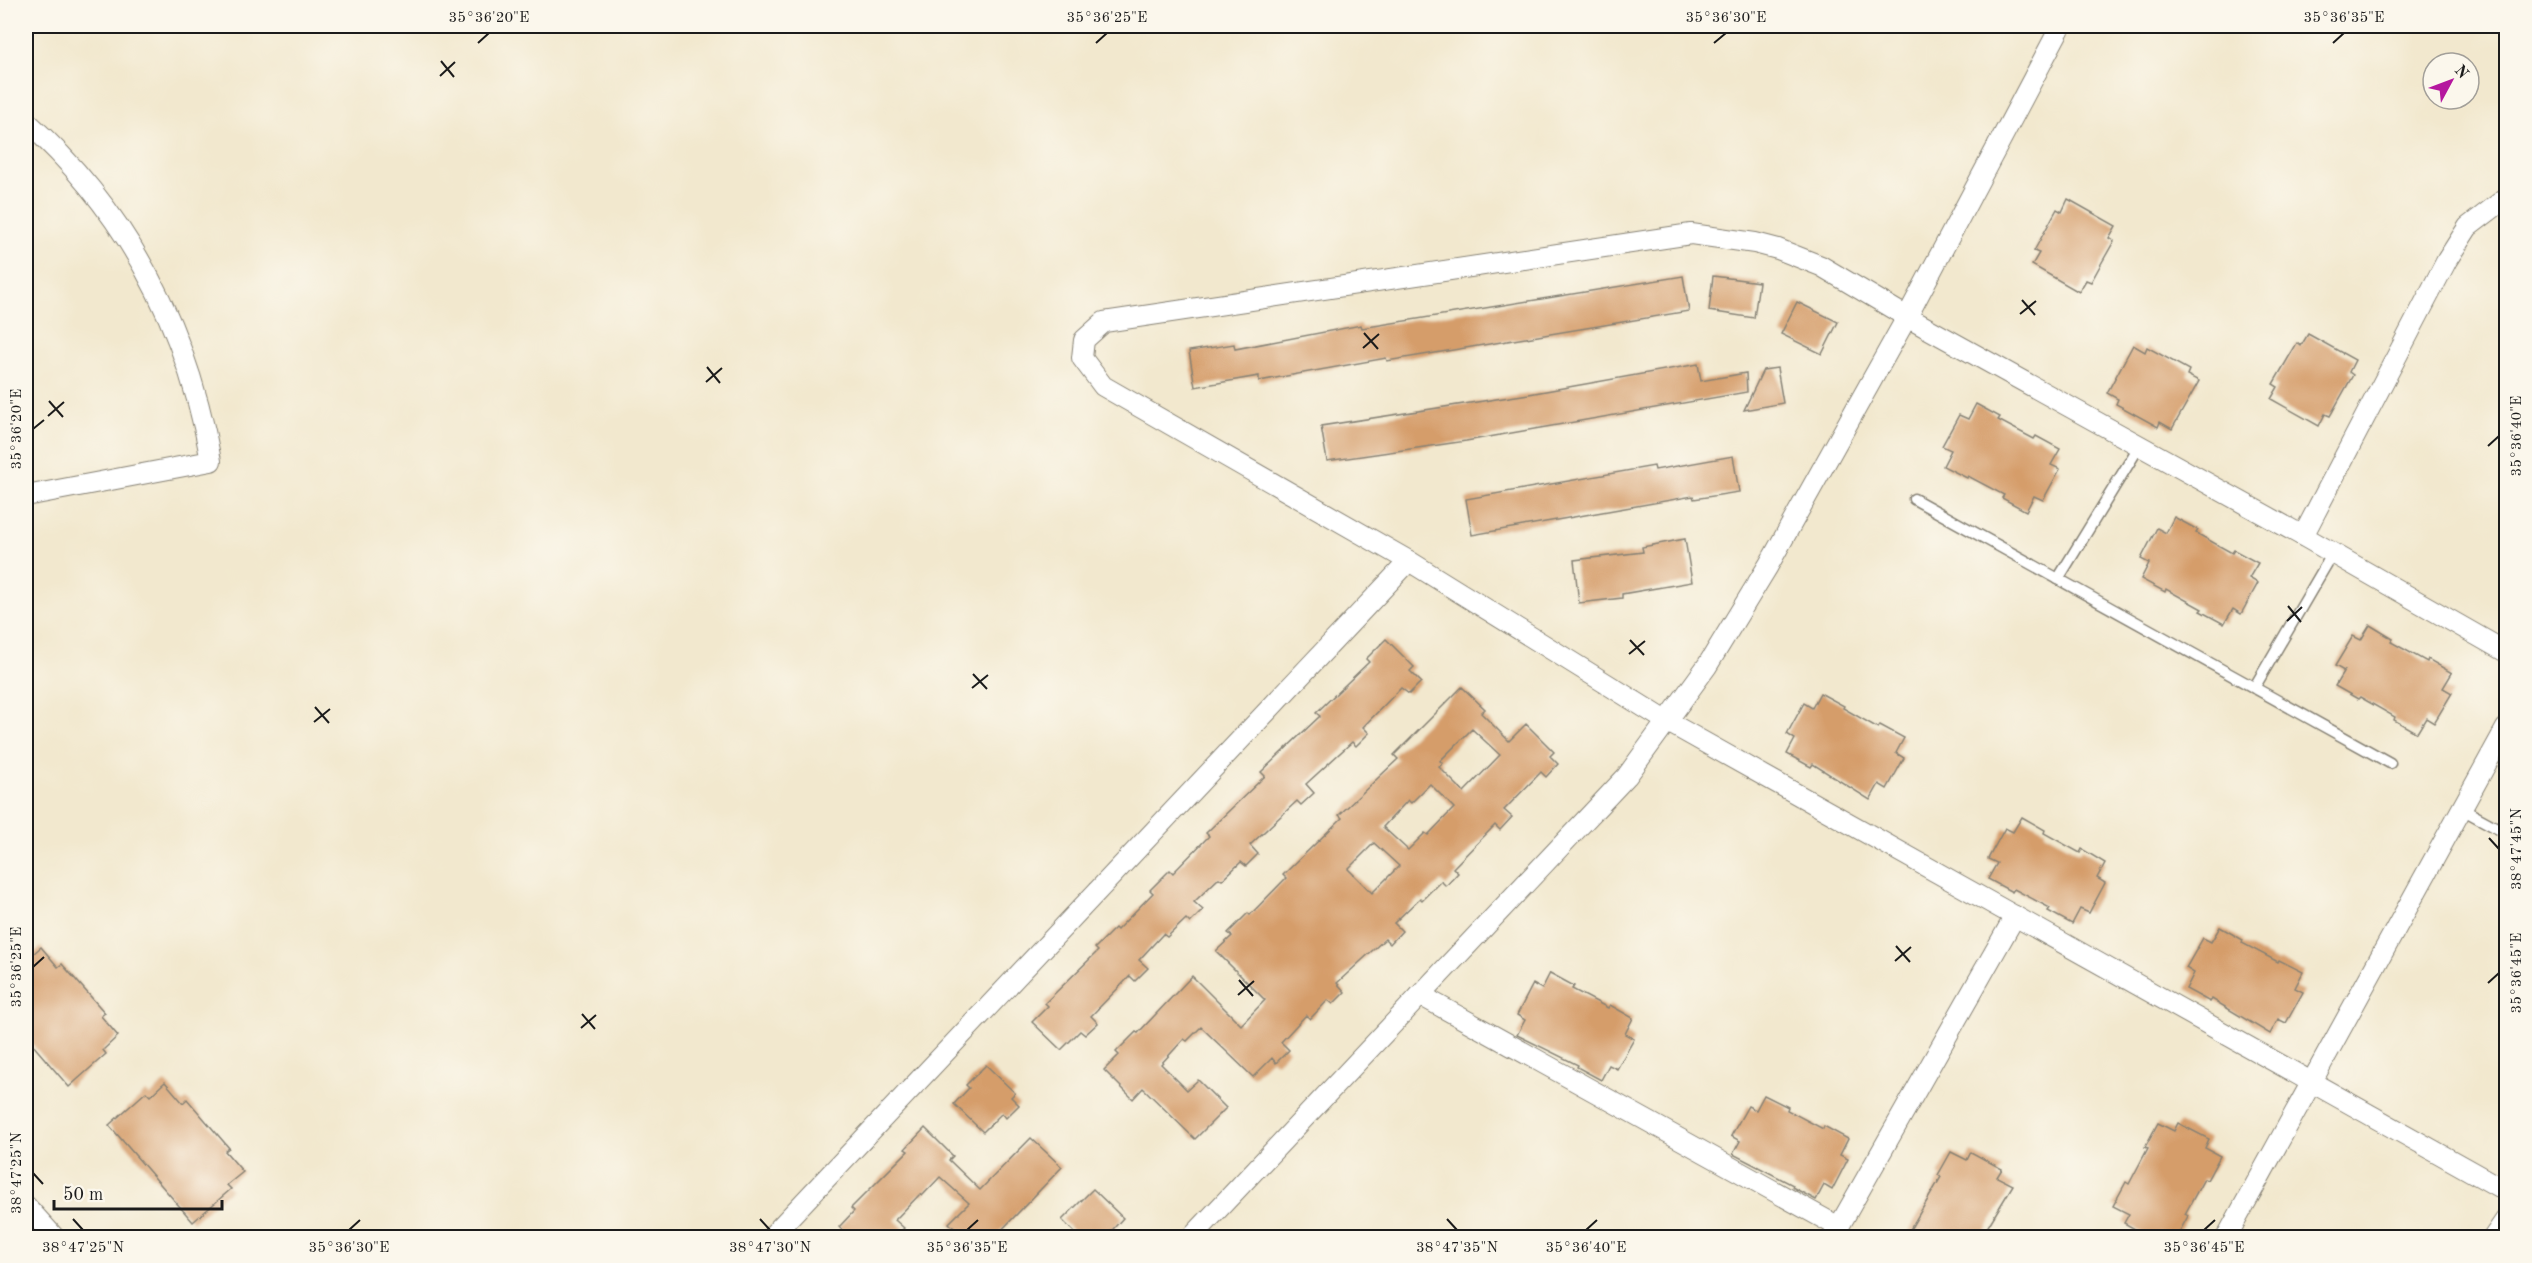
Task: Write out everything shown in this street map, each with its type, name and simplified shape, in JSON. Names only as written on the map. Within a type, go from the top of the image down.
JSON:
[{"type":"street","points":[[1191,1238],[1627,776],[1668,722],[1745,606],[1907,316],[2061,26]]},
{"type":"street","points":[[26,121],[69,164],[99,200],[144,267],[161,299],[188,363],[198,395],[211,461],[26,496]]},
{"type":"street","points":[[2303,536],[2447,260],[2468,227],[2506,198]]},
{"type":"street","points":[[2506,652],[1859,287],[1800,257],[1755,243],[1691,234],[1104,322],[1084,340],[1082,358],[1102,386],[1409,561],[1668,722],[2506,1191]]},
{"type":"street","points":[[770,1238],[1409,561]]},
{"type":"street","points":[[2226,1238],[2506,728]]},
{"type":"street","points":[[1420,995],[1836,1232],[2014,916]]},
{"type":"street","points":[[26,1206],[55,1238]]},
{"type":"street","points":[[2493,1238],[2506,1219]]},
{"type":"lane","points":[[2058,579],[2140,445]]},
{"type":"lane","points":[[1914,499],[2390,763]]},
{"type":"lane","points":[[2254,688],[2333,553]]},
{"type":"lane","points":[[2462,809],[2506,832]]},
{"type":"building","points":[[2068,199],[2116,226],[2109,238],[2114,241],[2091,282],[2086,280],[2079,292],[2032,265],[2039,253],[2034,251],[2057,209],[2062,212]]},
{"type":"building","points":[[1683,276],[1689,311],[1387,361],[1386,358],[1259,381],[1259,376],[1195,387],[1189,351],[1234,344],[1235,349],[1361,325],[1362,328]]},
{"type":"building","points":[[1713,276],[1759,282],[1754,318],[1709,311]]},
{"type":"building","points":[[1797,302],[1838,322],[1822,354],[1781,334]]},
{"type":"building","points":[[2308,334],[2355,360],[2349,372],[2353,375],[2330,416],[2325,414],[2319,426],[2271,399],[2278,387],[2273,384],[2297,343],[2301,346]]},
{"type":"building","points":[[2133,345],[2145,352],[2147,347],[2189,370],[2187,375],[2199,381],[2172,429],[2160,422],[2158,427],[2116,404],[2118,399],[2107,393]]},
{"type":"building","points":[[1698,364],[1701,381],[1746,373],[1747,392],[1466,441],[1327,461],[1321,426],[1529,394]]},
{"type":"building","points":[[1777,368],[1783,403],[1744,410],[1763,370]]},
{"type":"building","points":[[1976,404],[2000,417],[1998,420],[2034,439],[2036,436],[2060,449],[2051,465],[2060,469],[2043,500],[2034,496],[2026,511],[2002,498],[2004,495],[1943,466],[1951,450],[1942,446],[1959,415],[1968,419]]},
{"type":"building","points":[[1733,456],[1739,492],[1694,499],[1693,496],[1472,535],[1466,499],[1654,466],[1655,470]]},
{"type":"building","points":[[2174,517],[2198,530],[2196,533],[2232,553],[2234,550],[2258,563],[2249,578],[2258,583],[2241,614],[2233,609],[2224,624],[2166,589],[2165,592],[2141,579],[2149,563],[2141,559],[2157,528],[2166,533]]},
{"type":"building","points":[[1685,539],[1692,582],[1622,594],[1622,598],[1579,603],[1574,560],[1643,552],[1642,547]]},
{"type":"building","points":[[2370,625],[2393,639],[2391,642],[2452,673],[2443,688],[2452,693],[2434,723],[2426,718],[2417,733],[2394,720],[2395,717],[2335,686],[2344,671],[2335,666],[2353,636],[2361,640]]},
{"type":"building","points":[[1386,639],[1414,667],[1410,671],[1421,682],[1409,694],[1401,688],[1363,727],[1369,733],[1356,746],[1352,742],[1306,784],[1314,793],[1301,805],[1297,801],[1250,845],[1258,854],[1246,866],[1241,862],[1222,880],[1219,878],[1194,902],[1203,910],[1190,923],[1186,919],[1167,937],[1163,934],[1139,960],[1148,968],[1135,981],[1130,976],[1091,1016],[1098,1023],[1085,1035],[1080,1031],[1061,1050],[1032,1022],[1048,1006],[1045,1003],[1098,951],[1095,948],[1115,928],[1117,930],[1153,893],[1150,890],[1170,870],[1173,873],[1209,836],[1206,833],[1265,776],[1261,772],[1320,716],[1316,713],[1369,662],[1366,659]]},
{"type":"building","points":[[1462,687],[1485,709],[1481,713],[1509,741],[1526,724],[1554,752],[1550,756],[1558,764],[1546,777],[1541,772],[1504,810],[1512,817],[1500,830],[1495,825],[1453,868],[1458,873],[1446,886],[1441,881],[1394,923],[1402,931],[1390,944],[1385,939],[1337,983],[1345,992],[1333,1004],[1328,1000],[1310,1019],[1306,1015],[1281,1042],[1289,1050],[1276,1063],[1272,1058],[1253,1077],[1201,1027],[1187,1041],[1184,1039],[1161,1064],[1187,1090],[1198,1080],[1226,1108],[1195,1139],[1143,1088],[1133,1099],[1104,1070],[1119,1055],[1116,1052],[1136,1032],[1138,1033],[1192,976],[1241,1025],[1265,1000],[1216,951],[1232,936],[1228,933],[1248,913],[1250,915],[1286,878],[1283,875],[1342,818],[1339,815],[1398,759],[1394,755]],"holes":[[[1472,729],[1500,755],[1464,792],[1439,767],[1443,763],[1440,761]],[[1430,784],[1454,808],[1428,835],[1425,833],[1408,850],[1383,827],[1408,800],[1411,803]],[[1374,843],[1399,866],[1372,893],[1348,869]]]},
{"type":"building","points":[[1820,693],[1878,728],[1880,725],[1904,738],[1896,753],[1904,758],[1887,789],[1879,784],[1870,800],[1813,764],[1811,767],[1787,754],[1795,739],[1787,734],[1804,703],[1812,708]]},
{"type":"building","points":[[2022,817],[2045,830],[2044,833],[2080,853],[2082,849],[2105,863],[2097,878],[2105,883],[2089,913],[2080,909],[2072,924],[2048,911],[2050,908],[2014,889],[2012,892],[1988,879],[1997,863],[1988,859],[2005,828],[2013,832]]},
{"type":"building","points":[[2220,927],[2243,940],[2242,943],[2303,972],[2295,988],[2303,992],[2286,1023],[2278,1019],[2270,1034],[2212,999],[2210,1002],[2186,989],[2194,973],[2186,968],[2203,938],[2211,942]]},
{"type":"building","points":[[41,947],[58,967],[62,964],[105,1013],[101,1016],[118,1036],[103,1050],[106,1054],[69,1087],[26,1037],[26,960]]},
{"type":"building","points":[[1550,973],[1574,986],[1572,989],[1608,1008],[1610,1005],[1633,1018],[1625,1034],[1634,1039],[1617,1069],[1609,1065],[1601,1080],[1577,1067],[1578,1065],[1517,1035],[1525,1020],[1517,1015],[1533,984],[1542,989]]},
{"type":"building","points":[[986,1065],[1015,1093],[1011,1097],[1019,1105],[1006,1118],[1002,1113],[983,1132],[954,1104],[969,1088],[966,1085]]},
{"type":"building","points":[[165,1082],[183,1103],[187,1099],[229,1148],[225,1151],[243,1172],[227,1185],[231,1189],[193,1222],[109,1125],[146,1092],[150,1096]]},
{"type":"building","points":[[1764,1095],[1823,1129],[1824,1126],[1848,1139],[1840,1155],[1848,1159],[1832,1190],[1824,1185],[1816,1200],[1792,1187],[1793,1185],[1733,1154],[1740,1141],[1731,1136],[1748,1106],[1756,1110]]},
{"type":"building","points":[[2158,1123],[2174,1131],[2178,1123],[2209,1139],[2205,1148],[2220,1156],[2207,1180],[2204,1179],[2185,1214],[2188,1216],[2176,1238],[2171,1238],[2159,1231],[2156,1238],[2151,1238],[2124,1223],[2129,1214],[2113,1206],[2126,1182],[2129,1184]]},
{"type":"building","points":[[925,1128],[953,1156],[949,1160],[980,1190],[1031,1138],[1062,1167],[994,1238],[964,1238],[949,1223],[969,1203],[940,1177],[895,1220],[904,1228],[895,1238],[850,1238],[839,1227],[854,1211],[851,1208],[908,1151],[905,1149]]},
{"type":"building","points":[[1951,1152],[1967,1160],[1971,1152],[2002,1169],[1997,1177],[2013,1185],[1981,1238],[1905,1238],[1941,1177],[1938,1175]]},
{"type":"building","points":[[1093,1189],[1123,1218],[1105,1238],[1080,1238],[1062,1220]]}]
